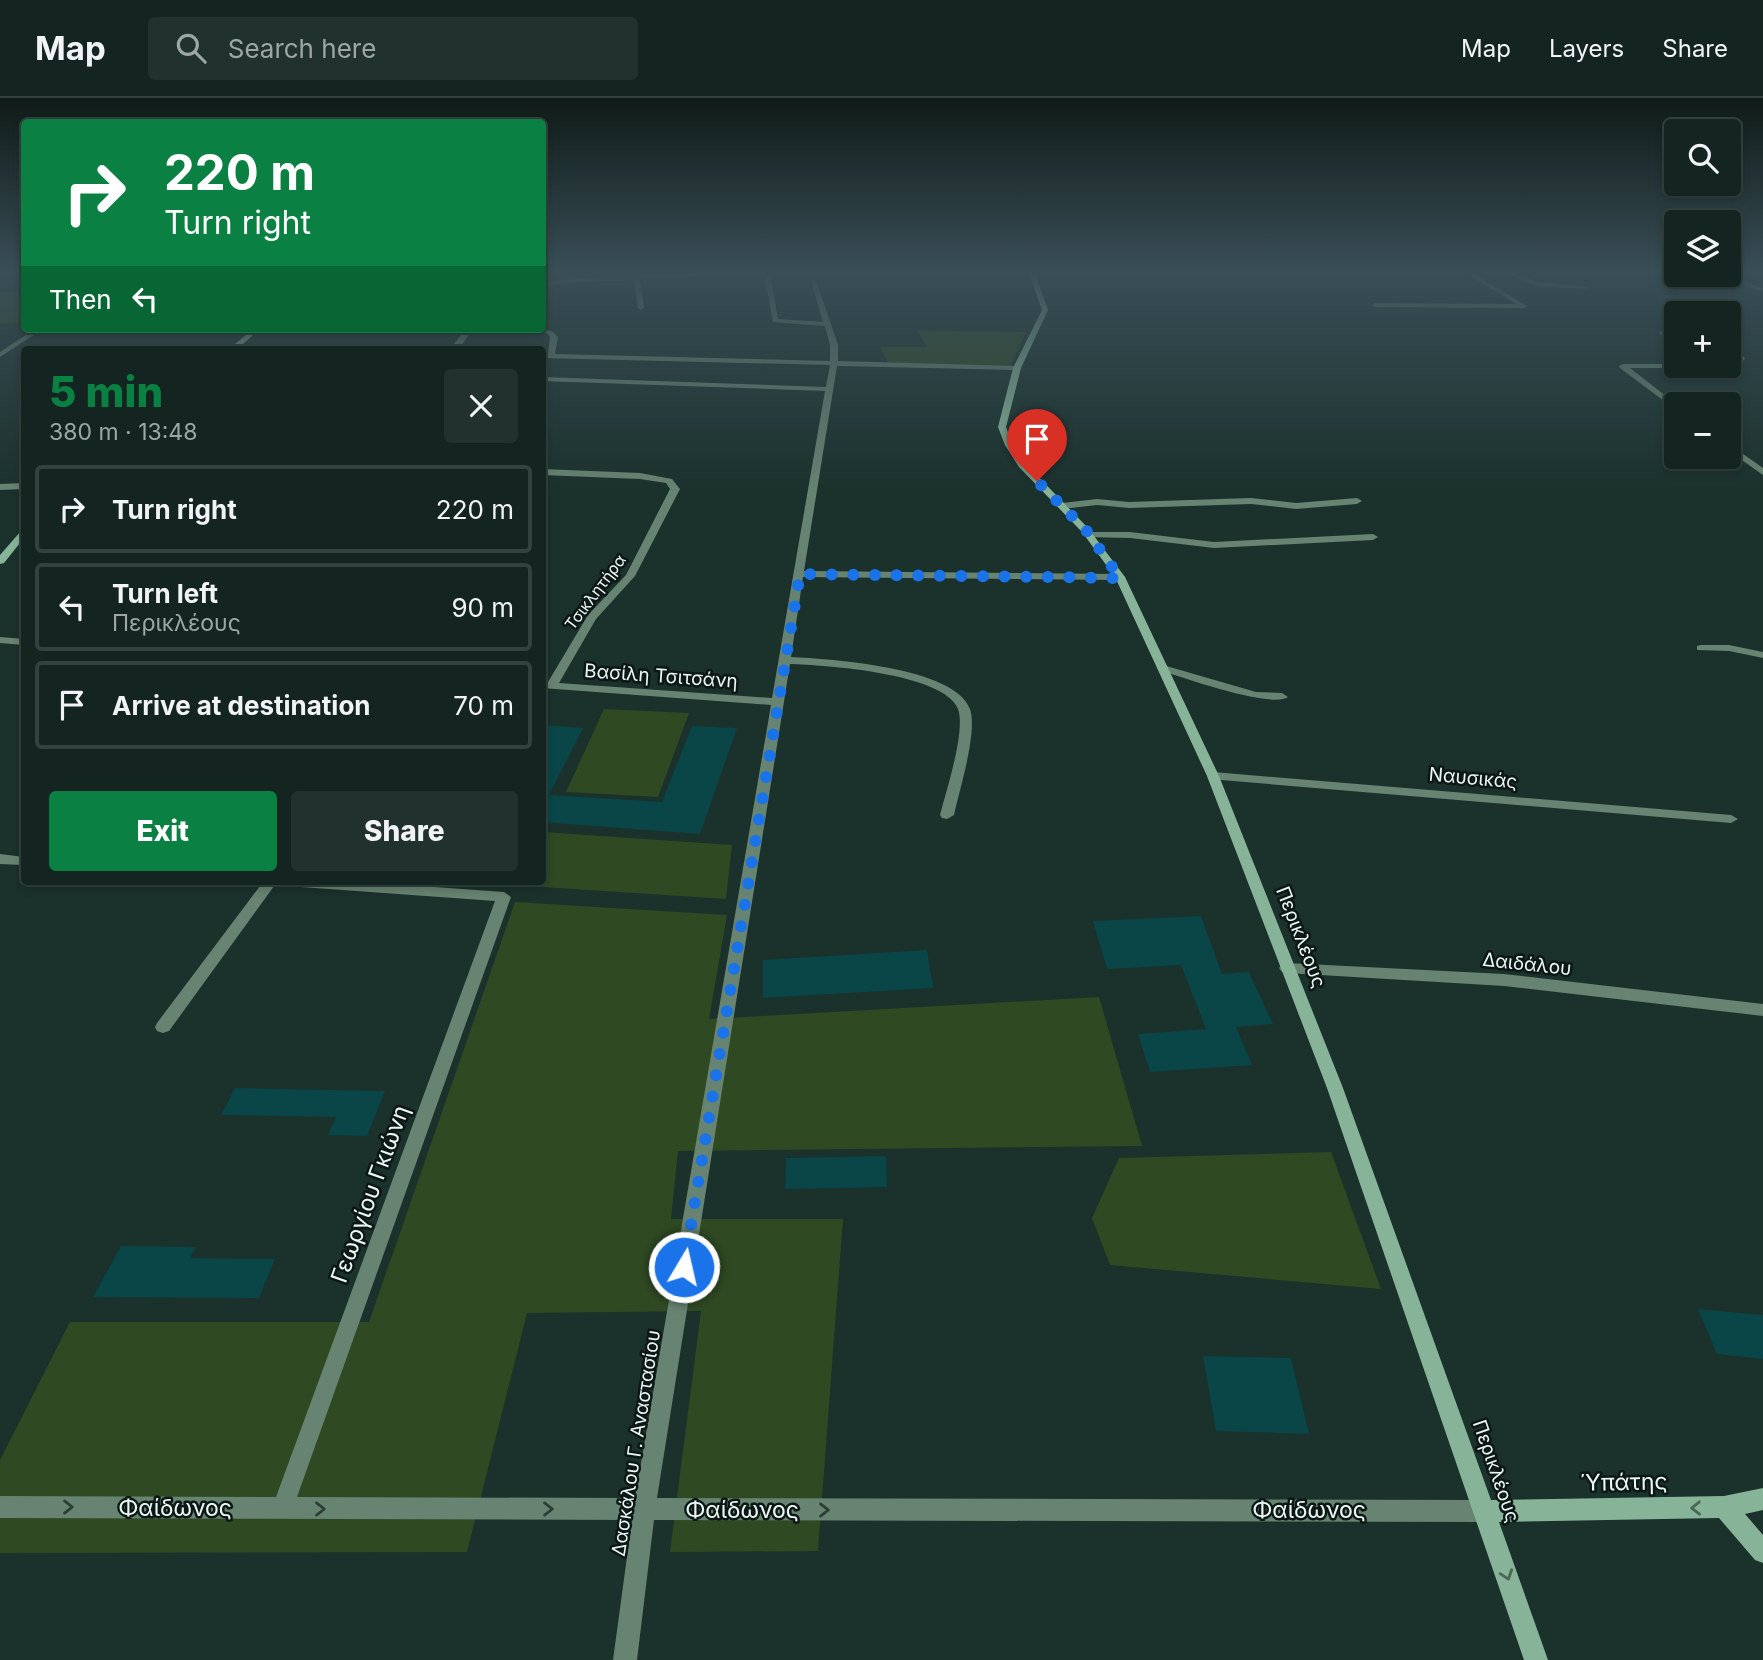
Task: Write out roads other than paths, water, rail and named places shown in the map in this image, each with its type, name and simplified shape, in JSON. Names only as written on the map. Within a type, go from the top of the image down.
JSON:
[{"type":"street","name":"Δασκάλου Γ. Αναστασίου","points":[[625,1660],[644,1510],[800,574],[834,346]]},
{"type":"street","name":"Περικλέους","points":[[1028,346],[1017,368],[1003,427],[1009,445],[1022,465],[1089,535],[1120,578],[1213,776],[1335,1088],[1536,1660]]},
{"type":"street","points":[[550,358],[1017,368]]},
{"type":"street","points":[[620,366],[626,358]]},
{"type":"street","points":[[1664,366],[1623,366],[1664,398]]},
{"type":"street","points":[[608,381],[614,374]]},
{"type":"street","points":[[546,379],[829,389]]},
{"type":"street","points":[[1741,456],[1763,472]]},
{"type":"street","name":"Τσικλητήρα","points":[[546,472],[651,477],[669,481],[675,489],[630,576],[592,617],[547,685]]},
{"type":"street","points":[[0,487],[21,486]]},
{"type":"street","points":[[1062,506],[1097,502],[1129,505],[1251,501],[1296,506],[1357,502]]},
{"type":"street","points":[[1089,535],[1130,535],[1214,545],[1373,537]]},
{"type":"street","points":[[0,561],[21,536]]},
{"type":"street","points":[[800,574],[1120,578]]},
{"type":"street","points":[[0,640],[21,642]]},
{"type":"street","points":[[1701,648],[1729,648],[1763,655]]},
{"type":"street","points":[[785,660],[859,666],[909,676],[955,694],[965,710],[962,750],[947,815]]},
{"type":"street","points":[[1163,668],[1255,695],[1282,697]]},
{"type":"street","name":"Βασίλη Τσιτσάνη","points":[[547,685],[777,702]]},
{"type":"street","name":"Ναυσικάς","points":[[1213,776],[1731,820]]},
{"type":"street","points":[[0,859],[21,861]]},
{"type":"street","points":[[163,1027],[268,885]]},
{"type":"street","points":[[378,885],[404,886]]},
{"type":"street","name":"Γεωργίου Γκιώνη","points":[[282,1508],[505,897],[404,886]]},
{"type":"street","name":"Δαιδάλου","points":[[1287,968],[1504,980],[1763,1010]]},
{"type":"street","name":"Ύπάτης","points":[[1484,1510],[1724,1507],[1763,1499]]},
{"type":"street","name":"Φαίδωνος","points":[[0,1507],[1484,1510]]},
{"type":"street","points":[[1724,1507],[1763,1552]]}]
